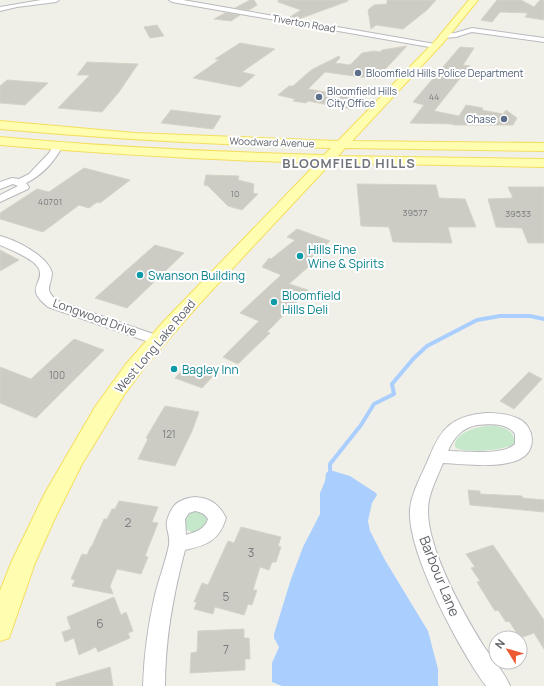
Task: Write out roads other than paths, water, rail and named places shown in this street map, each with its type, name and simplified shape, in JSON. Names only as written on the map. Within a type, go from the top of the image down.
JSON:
[{"type":"main road","name":"West Long Lake Road","points":[[1,622],[28,550],[65,476],[112,398],[157,340],[435,46],[474,0]]},
{"type":"main road","name":"Woodward Avenue","points":[[0,125],[172,139],[343,144],[544,147]]},
{"type":"main road","points":[[57,147],[55,143],[56,140],[66,134],[78,132]]},
{"type":"main road","name":"Woodward Avenue","points":[[0,141],[57,147],[196,155],[544,164]]},
{"type":"main road","points":[[415,161],[441,157],[544,158]]},
{"type":"street","points":[[0,9],[17,5],[56,0]]},
{"type":"street","name":"Tiverton Road","points":[[172,0],[435,46]]},
{"type":"street","points":[[457,21],[465,23],[472,30]]},
{"type":"street","points":[[444,36],[456,35],[472,30],[544,40]]},
{"type":"street","points":[[0,186],[12,181],[20,182],[33,176],[39,171],[57,147]]},
{"type":"street","points":[[0,199],[21,189],[24,186],[20,182]]},
{"type":"street","name":"Longwood Drive","points":[[0,240],[33,258],[44,266],[46,274],[42,282],[42,291],[47,299],[53,304],[157,340]]},
{"type":"street","name":"Barbour Lane","points":[[437,457],[489,457],[512,455],[519,451],[523,446],[524,438],[522,431],[517,425],[509,421],[492,418],[481,419],[463,424],[448,434],[441,445],[426,482],[419,511],[425,545],[452,609],[475,651],[499,686]]},
{"type":"street","points":[[154,686],[154,669],[165,592],[178,544]]},
{"type":"water","points":[[330,470],[350,476],[377,495],[372,503],[368,521],[370,531],[385,560],[428,631],[438,669],[438,686],[282,686],[272,682],[272,663],[279,647],[274,638],[274,634],[291,579],[303,547],[320,514],[320,493],[325,481],[326,473]]},
{"type":"waterway","points":[[330,470],[330,464],[361,425],[374,404],[394,394],[392,384],[414,358],[427,346],[477,320],[500,316],[530,316],[544,319]]},
{"type":"place","name":"Bloomfield Hills Police Department","points":[[358,73]]},
{"type":"place","name":"Bloomfield Hills City Office","points":[[319,97]]},
{"type":"place","name":"Chase","points":[[504,119]]},
{"type":"place","name":"Hills Fine Wine & Spirits","points":[[300,256]]},
{"type":"place","name":"Swanson Building","points":[[140,275]]},
{"type":"place","name":"Bloomfield Hills Deli","points":[[274,302]]},
{"type":"place","name":"Bagley Inn","points":[[174,369]]},
{"type":"district","name":"BLOOMFIELD HILLS","points":[[349,163]]}]
